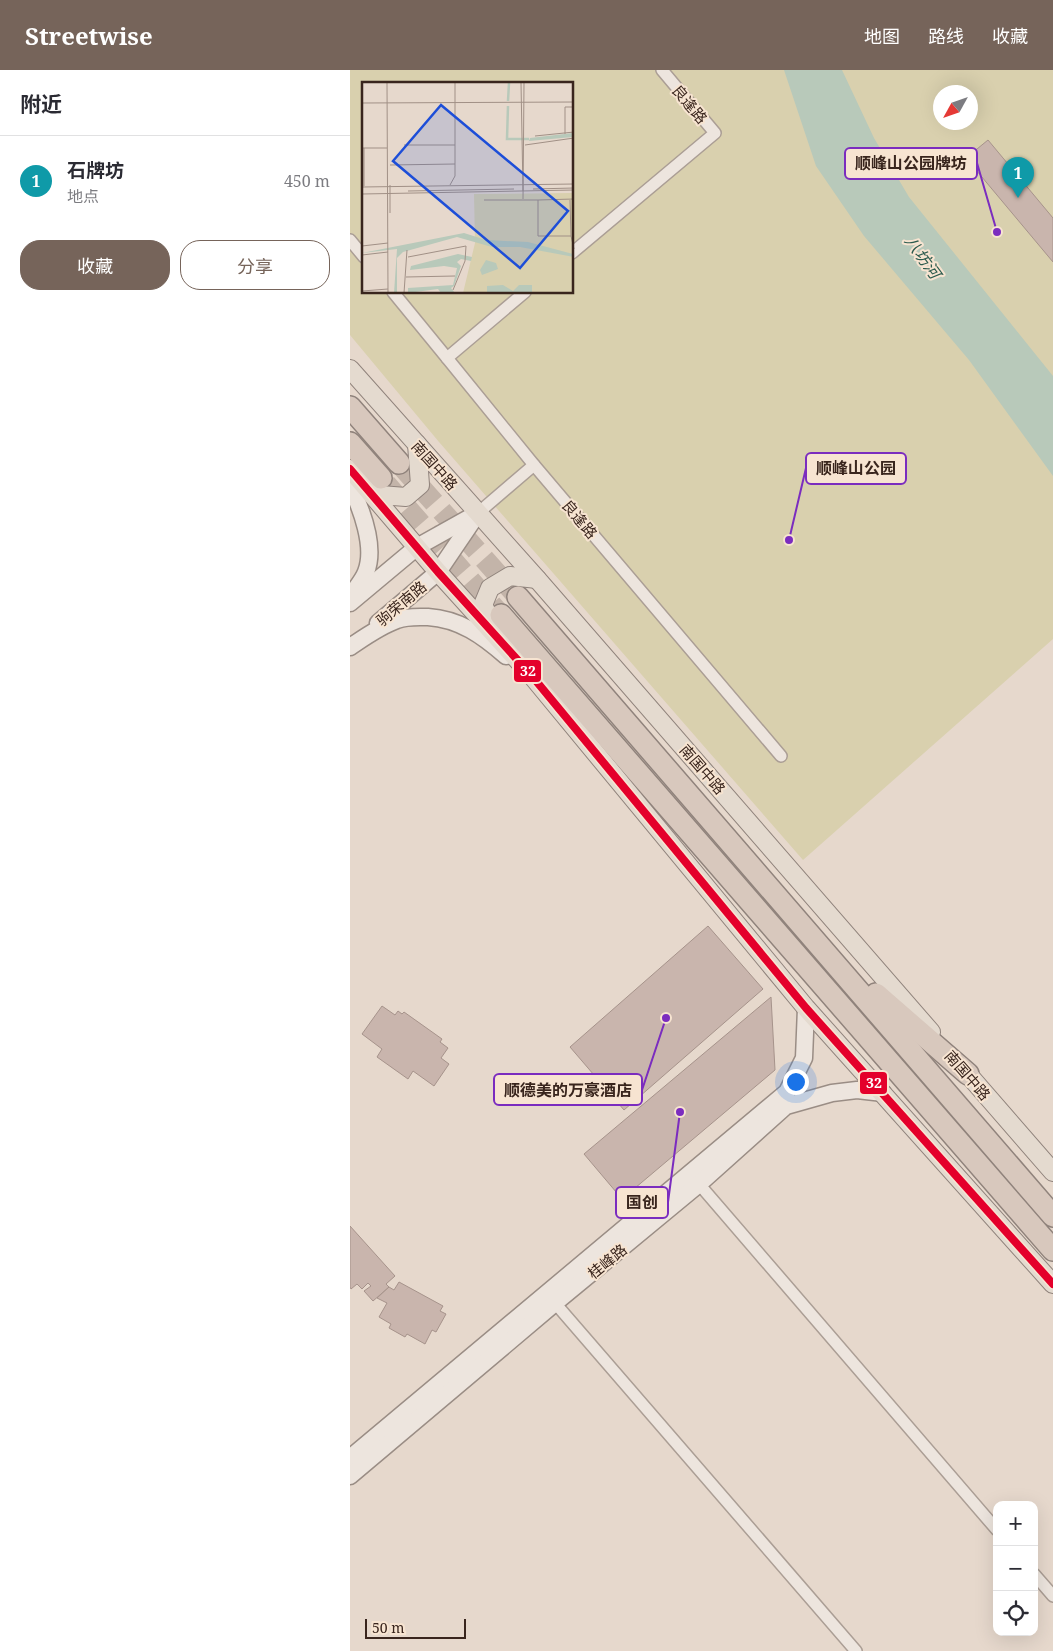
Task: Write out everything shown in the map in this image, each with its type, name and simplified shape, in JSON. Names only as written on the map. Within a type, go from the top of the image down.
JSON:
[{"type":"highway","points":[[350,407],[400,463]]},
{"type":"highway","points":[[350,443],[381,478]]},
{"type":"highway","name":"南国中路","points":[[518,597],[1053,1216]]},
{"type":"highway","points":[[501,615],[1053,1250]]},
{"type":"highway","points":[[818,944],[968,1074]]},
{"type":"main road","name":"南国中路","points":[[350,369],[537,579],[1053,1172]]},
{"type":"main road","points":[[352,478],[380,495],[406,497],[420,486],[417,444]]},
{"type":"main road","points":[[352,478],[417,547],[532,676],[806,1008],[1053,1284]]},
{"type":"main road","points":[[503,643],[483,605],[490,588],[510,576],[537,579]]},
{"type":"street","name":"良逢路","points":[[574,250],[715,133],[662,70]]},
{"type":"street","points":[[350,240],[362,255]]},
{"type":"street","name":"良逢路","points":[[395,294],[534,465],[781,756]]},
{"type":"street","points":[[447,358],[523,294]]},
{"type":"street","points":[[350,603],[417,547],[478,513],[534,465]]},
{"type":"street","points":[[350,596],[366,572],[369,557],[365,521],[352,478]]},
{"type":"street","name":"驹荣南路","points":[[350,647],[438,572],[478,513]]},
{"type":"street","points":[[350,647],[380,628],[403,618],[440,618],[472,629],[532,676]]},
{"type":"street","points":[[350,1458],[787,1092],[804,1058],[806,1008]]},
{"type":"street","name":"桂峰路","points":[[350,1476],[699,1184],[786,1106],[832,1093],[857,1090],[883,1093]]},
{"type":"street","points":[[699,1184],[993,1525]]},
{"type":"street","points":[[555,1303],[856,1651]]},
{"type":"street","points":[[1038,1579],[1053,1596]]},
{"type":"shaded area","points":[[350,70],[1053,70],[1053,639],[803,860],[439,442],[350,335]]},
{"type":"water","name":"八坊河","points":[[784,70],[842,70],[874,138],[909,197],[1053,376],[1053,476],[969,360],[864,236],[816,166]]},
{"type":"building","points":[[988,140],[1053,218],[1053,262],[966,158]]},
{"type":"building","points":[[708,926],[763,989],[624,1110],[570,1047]]},
{"type":"building","points":[[771,997],[775,1070],[622,1199],[584,1154]]},
{"type":"building","points":[[382,1006],[395,1015],[398,1011],[402,1014],[404,1012],[442,1039],[440,1042],[448,1048],[441,1058],[449,1064],[434,1086],[413,1071],[408,1079],[377,1057],[382,1049],[362,1034]]},
{"type":"building","points":[[350,1226],[395,1276],[386,1284],[389,1287],[373,1301],[364,1291],[371,1286],[368,1283],[362,1289],[357,1284],[351,1289],[350,1287]]},
{"type":"building","points":[[399,1282],[443,1306],[440,1311],[446,1314],[436,1332],[432,1330],[425,1344],[407,1334],[405,1337],[389,1328],[391,1324],[379,1317],[387,1303],[377,1298],[389,1287],[394,1290]]},
{"type":"tunnel","points":[[399,463],[518,597]]},
{"type":"tunnel","points":[[386,484],[497,611]]},
{"type":"transit line","name":"32","points":[[350,469],[438,572],[532,676],[806,1008],[1053,1284]]},
{"type":"place","name":"石牌坊","points":[[1018,198]]},
{"type":"place","name":"顺峰山公园牌坊","points":[[997,232]]},
{"type":"place","name":"顺峰山公园","points":[[789,540]]},
{"type":"place","name":"顺德美的万豪酒店","points":[[666,1018]]},
{"type":"place","name":"国创","points":[[680,1112]]}]
